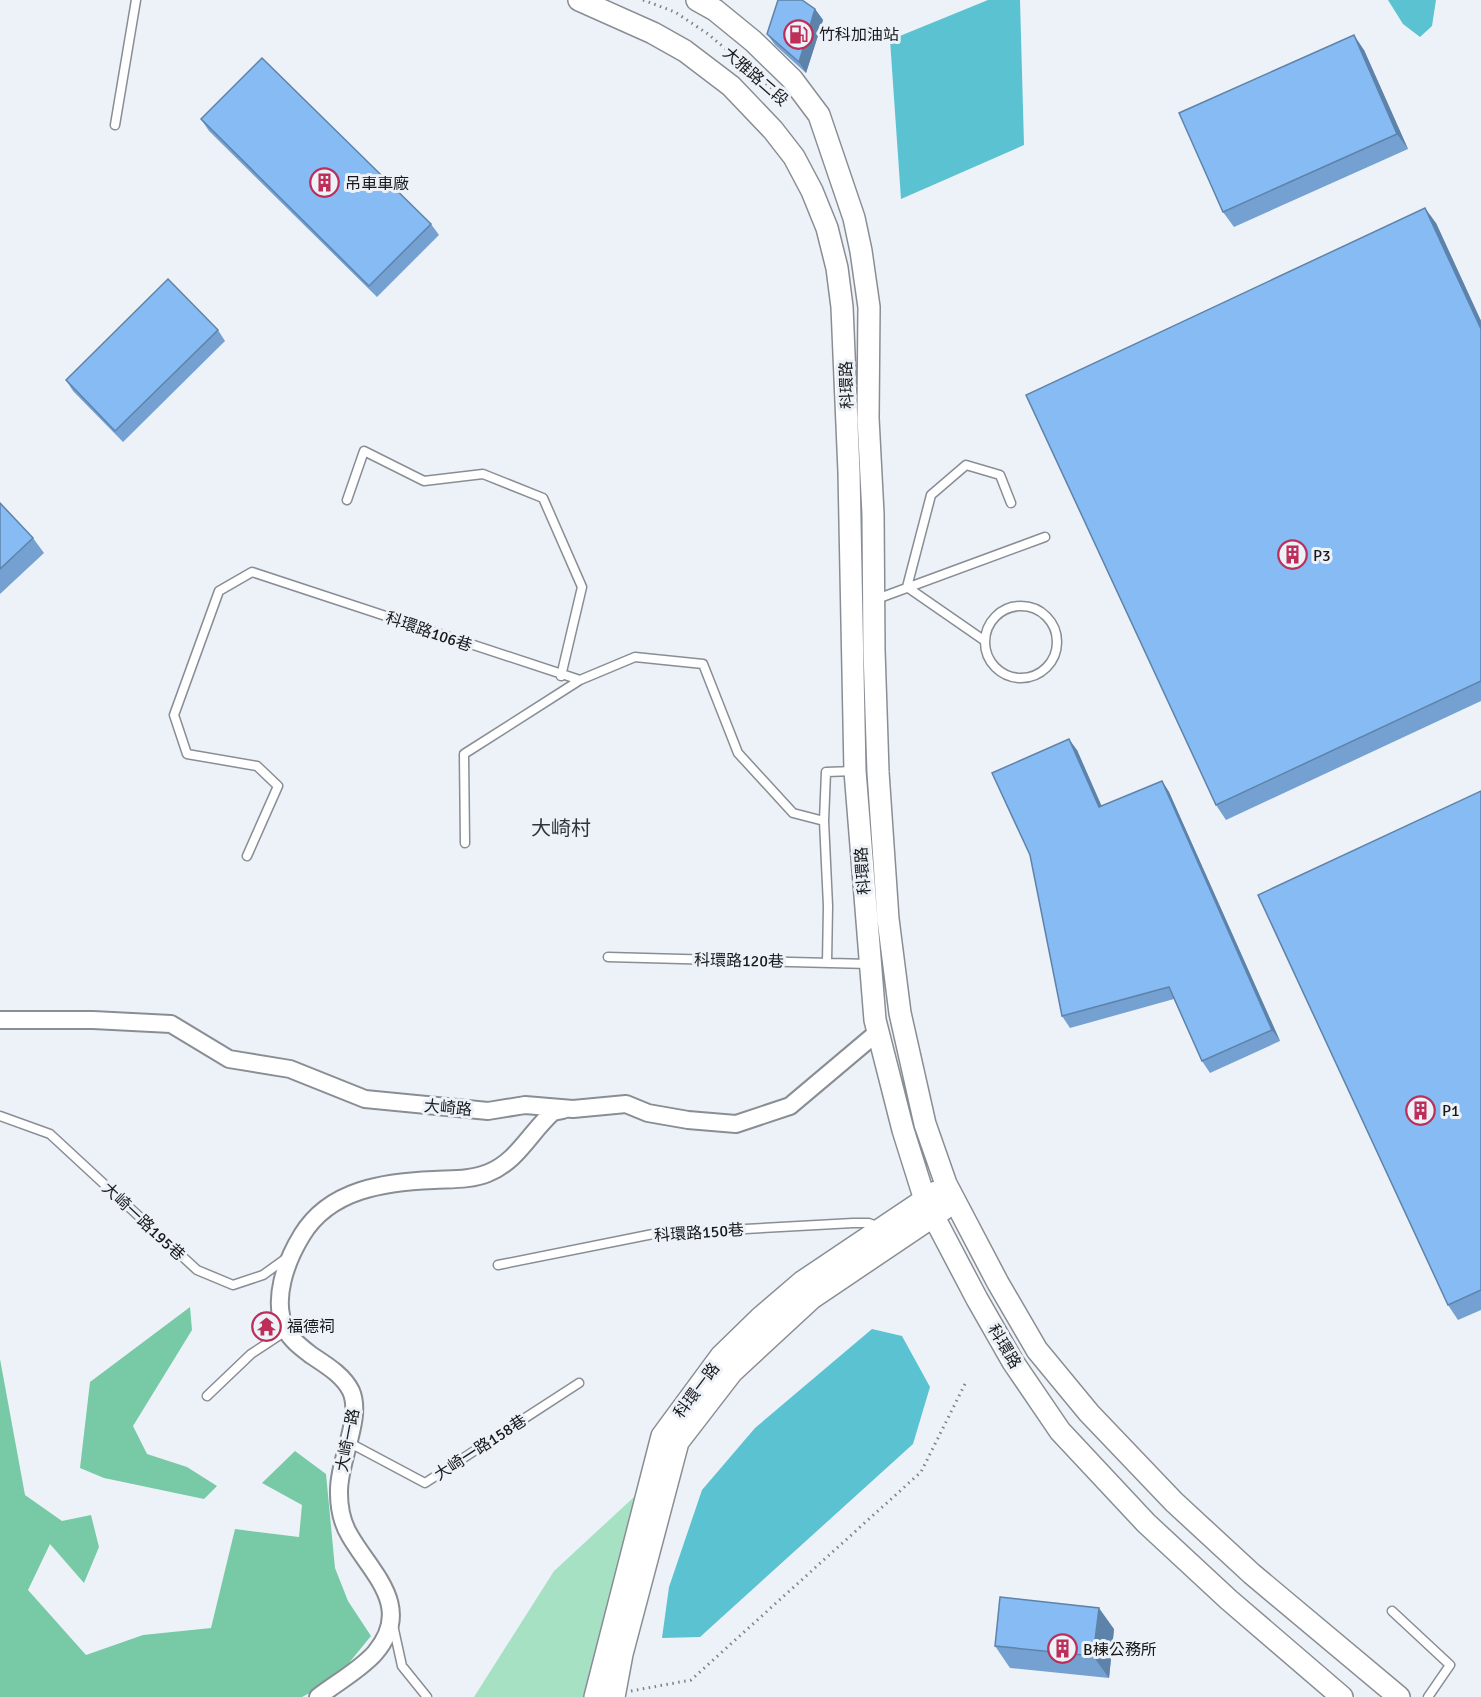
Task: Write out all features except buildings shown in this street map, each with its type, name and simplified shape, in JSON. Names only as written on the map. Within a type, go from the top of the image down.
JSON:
[{"type":"street","name":"科環路","points":[[579,0],[653,33],[685,51],[731,86],[773,130],[794,157],[812,190],[827,228],[837,268],[843,307],[855,771],[869,964],[875,1020],[903,1130],[928,1208],[1014,1362],[1060,1431],[1146,1523],[1229,1600],[1342,1697]]},
{"type":"street","name":"大雅路二段","points":[[710,3],[792,79],[819,116]]},
{"type":"street","name":"科環路","points":[[819,116],[854,218],[869,307],[868,418],[873,514],[878,772],[888,919],[900,1013],[925,1124],[950,1194],[1037,1350],[1089,1413],[1174,1503],[1252,1574],[1400,1697]]},
{"type":"street","name":"大崎路","points":[[0,1020],[93,1020],[171,1024],[229,1059],[290,1069],[365,1099],[488,1111],[525,1105],[573,1109],[626,1104],[648,1113],[688,1120],[736,1124],[790,1106],[879,1031]]},
{"type":"street","points":[[286,1331],[280,1314],[280,1293],[293,1253],[302,1235],[327,1207],[353,1193],[386,1184],[414,1180],[469,1178],[490,1172],[509,1160],[553,1112],[573,1109]]},
{"type":"street","name":"科環一路","points":[[608,1696],[622,1654],[678,1442],[732,1372],[812,1298],[888,1235],[950,1194]]},
{"type":"street","name":"大崎一路","points":[[286,1331],[298,1345],[341,1377],[350,1389],[355,1402],[355,1417],[340,1471],[341,1514],[349,1534],[387,1594],[390,1613]]},
{"type":"street","points":[[318,1697],[374,1654],[384,1641],[390,1613]]},
{"type":"lane","points":[[115,125],[136,0]]},
{"type":"lane","points":[[347,500],[364,451],[424,481],[483,474],[543,498],[582,587],[561,676]]},
{"type":"lane","points":[[907,587],[931,495],[966,465],[1000,475],[1011,503]]},
{"type":"lane","points":[[852,600],[874,600],[1045,537]]},
{"type":"lane","name":"科環路106巷","points":[[247,856],[278,786],[257,766],[187,753],[174,715],[219,591],[244,576],[252,572],[561,676],[580,680]]},
{"type":"lane","points":[[907,587],[985,641]]},
{"type":"lane","points":[[1024,606],[1035,609],[1053,623],[1058,646],[1047,668],[1025,679],[1012,678],[1001,673],[986,653],[985,641],[987,629],[993,619],[1013,607],[1024,606]]},
{"type":"lane","points":[[465,843],[464,754],[580,680],[635,657],[703,664],[738,753],[793,813],[824,821]]},
{"type":"lane","points":[[827,963],[828,906],[824,821],[826,772],[878,772]]},
{"type":"lane","name":"科環路120巷","points":[[608,957],[869,964]]},
{"type":"lane","name":"大崎一路195巷","points":[[0,1116],[50,1134],[197,1270],[233,1285],[263,1275],[293,1253]]},
{"type":"lane","name":"科環路150巷","points":[[498,1265],[653,1234],[868,1223],[888,1235]]},
{"type":"lane","points":[[207,1396],[251,1354],[286,1331]]},
{"type":"lane","name":"大崎一路158巷","points":[[347,1442],[425,1483],[579,1383]]},
{"type":"lane","points":[[1392,1611],[1450,1665],[1428,1697]]},
{"type":"lane","points":[[390,1613],[402,1666],[427,1697]]},
{"type":"path","name":"大雅路二段","points":[[643,0],[675,12],[708,34],[787,103]]},
{"type":"path","points":[[608,1696],[691,1680],[921,1472],[965,1384]]},
{"type":"green space","points":[[190,1307],[192,1330],[133,1426],[147,1454],[187,1467],[217,1486],[204,1499],[104,1478],[80,1468],[90,1382]]},
{"type":"green space","points":[[0,1359],[25,1495],[62,1521],[91,1515],[99,1547],[84,1583],[50,1544],[28,1590],[86,1655],[143,1635],[211,1628],[235,1529],[299,1537],[302,1505],[262,1483],[295,1451],[326,1474],[335,1568],[348,1601],[371,1636],[335,1680],[302,1697],[0,1697]]},
{"type":"green space","points":[[647,1485],[583,1697],[474,1697],[554,1571]]},
{"type":"water","points":[[988,0],[1020,0],[1024,145],[901,199],[890,40]]},
{"type":"water","points":[[1388,0],[1436,0],[1432,26],[1420,37],[1403,24]]},
{"type":"water","points":[[872,1329],[902,1336],[930,1387],[913,1444],[700,1637],[662,1638],[669,1587],[702,1490],[755,1428]]},
{"type":"place","name":"竹科加油站","points":[[798,34]]},
{"type":"place","name":"吊車車廠","points":[[324,183]]},
{"type":"place","name":"P3","points":[[1292,555]]},
{"type":"place","name":"P1","points":[[1421,1110]]},
{"type":"place","name":"福德祠","points":[[266,1326]]},
{"type":"place","name":"B棟公務所","points":[[1062,1649]]},
{"type":"district","name":"大崎村","points":[[561,828]]}]
